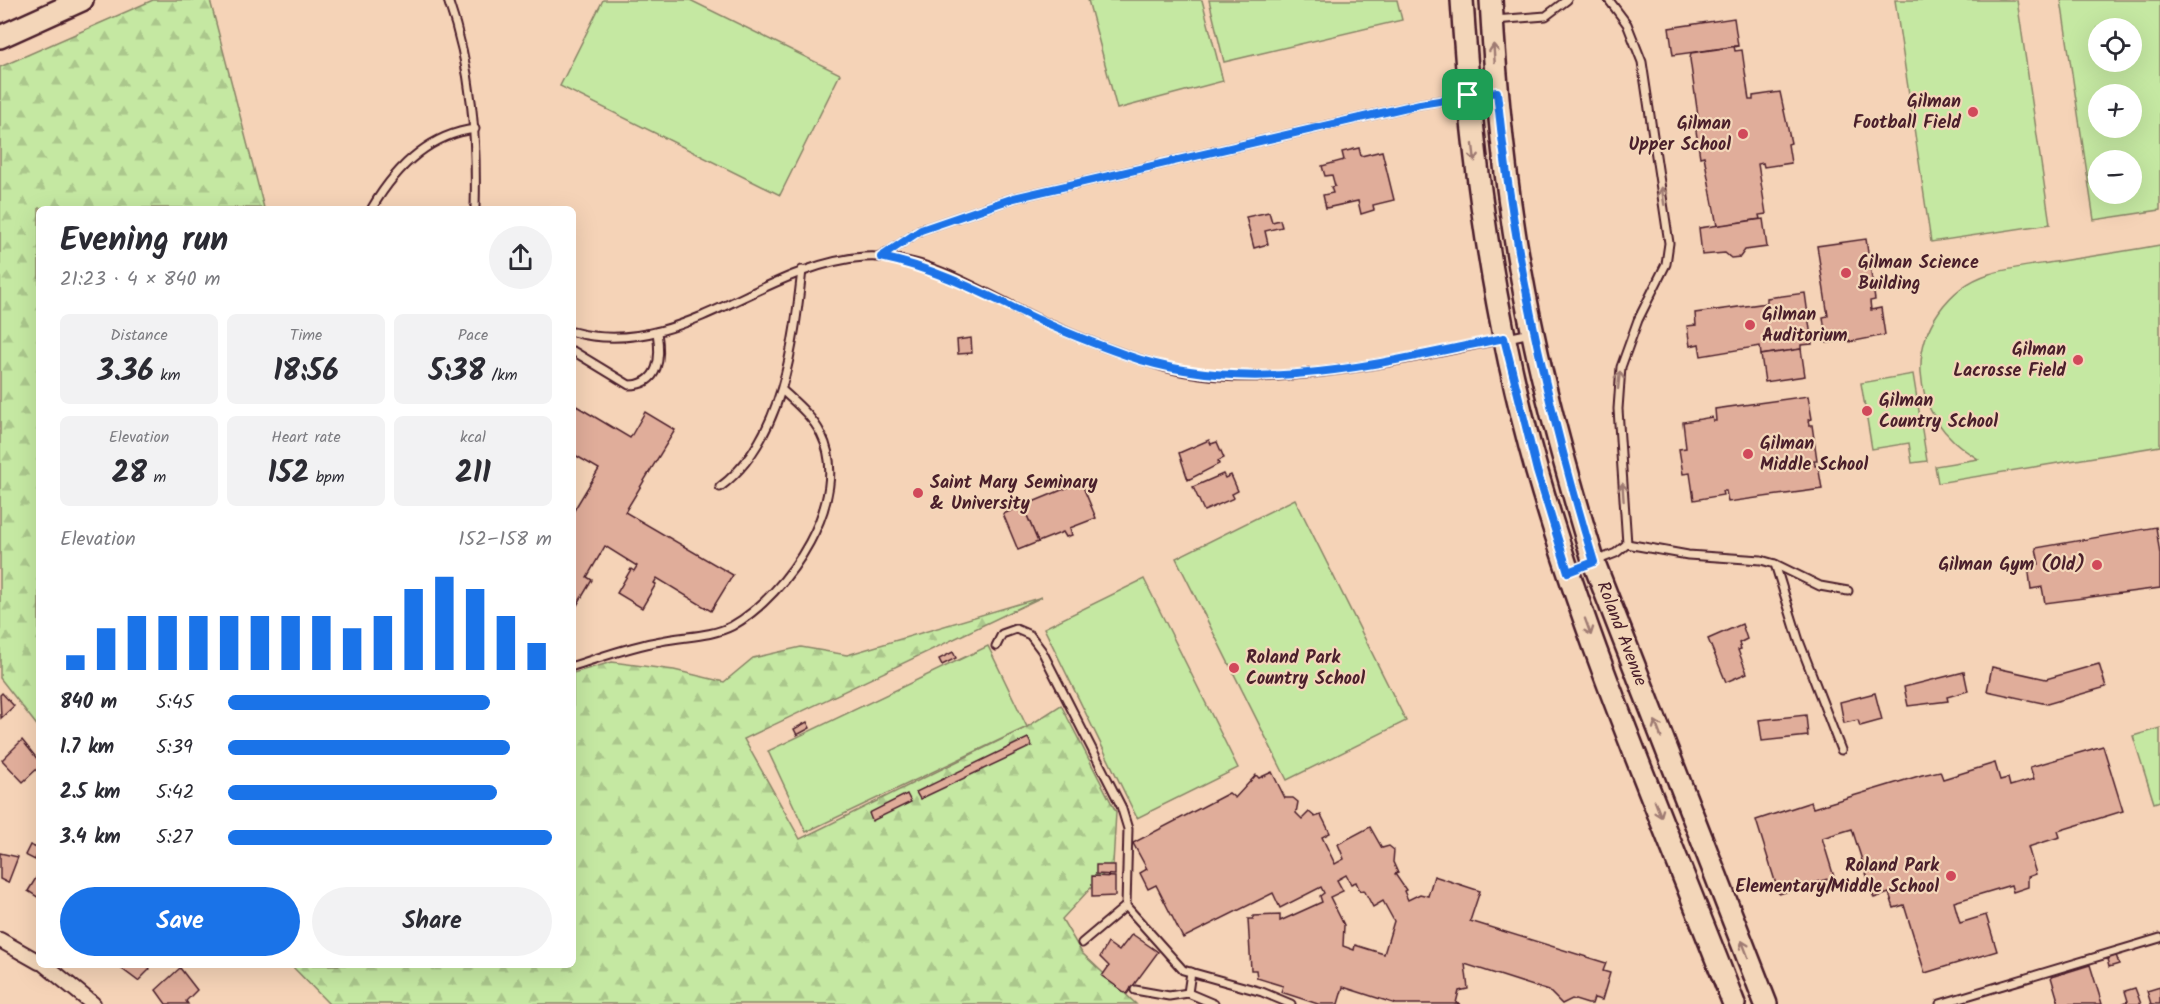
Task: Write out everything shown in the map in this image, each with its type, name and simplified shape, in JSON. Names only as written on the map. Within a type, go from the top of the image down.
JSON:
[{"type":"main road","points":[[0,37],[82,0]]},
{"type":"main road","name":"Roland Avenue","points":[[1462,0],[1468,95],[1480,199],[1504,338],[1537,471],[1568,572],[1734,1004]]},
{"type":"main road","name":"Roland Avenue","points":[[1491,10],[1497,92],[1510,206],[1532,333],[1555,427],[1594,562],[1766,1004]]},
{"type":"street","points":[[0,940],[36,960]]},
{"type":"street","points":[[49,968],[93,1004]]},
{"type":"lane","points":[[448,0],[465,57],[475,129],[475,206]]},
{"type":"lane","points":[[1491,10],[1539,18],[1552,13],[1564,1]]},
{"type":"lane","points":[[1568,572],[1620,552],[1627,544],[1619,429],[1621,367],[1638,320],[1666,264],[1669,243],[1642,62],[1633,34],[1610,1]]},
{"type":"lane","points":[[881,257],[921,230],[1014,198],[1420,104],[1497,92]]},
{"type":"lane","points":[[373,206],[393,179],[429,144],[444,135],[475,129]]},
{"type":"lane","points":[[576,332],[616,336],[657,332],[695,319],[802,270],[832,262],[881,257],[949,276],[1044,322],[1128,356],[1167,368],[1209,375],[1299,374],[1532,333]]},
{"type":"lane","points":[[720,487],[736,473],[752,450],[782,390],[793,335],[802,270]]},
{"type":"lane","points":[[576,353],[629,386],[638,385],[647,382],[657,366],[657,332]]},
{"type":"lane","points":[[576,665],[640,645],[730,627],[757,607],[786,575],[815,532],[824,512],[829,495],[829,472],[821,435],[801,407],[782,390]]},
{"type":"lane","points":[[1627,544],[1688,555],[1743,558],[1775,564],[1820,586],[1848,591]]},
{"type":"lane","points":[[1775,564],[1799,641],[1841,750]]},
{"type":"lane","points":[[996,646],[1002,634],[1016,629],[1030,635],[1042,651],[1121,806],[1128,829],[1126,906],[1183,970],[1262,992],[1290,1004]]},
{"type":"lane","points":[[1082,943],[1126,906]]},
{"type":"lane","points":[[1940,1004],[2160,938]]},
{"type":"lane","points":[[1188,993],[1191,972]]},
{"type":"lane","points":[[1135,990],[1168,996],[1188,993],[1214,1004]]},
{"type":"green space","points":[[153,0],[210,0],[263,206],[36,206],[36,724],[0,678],[0,67]]},
{"type":"green space","points":[[603,0],[690,0],[840,74],[780,195],[560,86]]},
{"type":"green space","points":[[1088,0],[1202,0],[1223,81],[1117,109]]},
{"type":"green space","points":[[1209,0],[1397,0],[1402,20],[1224,62]]},
{"type":"green space","name":"Gilman Football Field","points":[[1895,0],[2017,0],[2050,224],[1931,242]]},
{"type":"green space","points":[[2061,0],[2160,0],[2160,210],[2094,220],[2092,204],[2142,204],[2142,150],[2088,150],[2088,180]]},
{"type":"green space","points":[[2160,245],[2160,446],[1938,483],[1935,466],[1978,459],[1955,443],[1938,423],[1926,400],[1923,386],[1921,372],[1925,340],[1939,312],[1949,299],[1974,280],[1989,274],[2025,266]]},
{"type":"green space","points":[[1913,374],[1927,461],[1912,463],[1909,443],[1872,449],[1861,383]]},
{"type":"green space","points":[[1295,499],[1406,721],[1287,780],[1176,558]]},
{"type":"green space","points":[[1144,579],[1238,768],[1137,818],[1044,628]]},
{"type":"green space","points":[[1042,597],[744,739],[800,839],[1027,727],[1061,705],[1116,812],[1113,864],[1062,919],[1082,953],[1136,1004],[329,1004],[294,968],[576,968],[576,672],[612,662],[674,670],[724,682],[753,658],[801,647],[847,655]]},
{"type":"green space","points":[[988,646],[1027,727],[806,832],[768,751]]},
{"type":"green space","points":[[2160,728],[2160,801],[2154,803],[2133,736]]},
{"type":"building","points":[[1734,18],[1738,46],[1673,55],[1669,28]]},
{"type":"building","name":"Gilman Upper School","points":[[1734,47],[1735,51],[1742,50],[1749,100],[1753,100],[1753,96],[1780,92],[1791,143],[1788,144],[1791,163],[1764,167],[1763,163],[1758,164],[1766,214],[1759,215],[1760,219],[1717,226],[1704,156],[1700,157],[1695,124],[1699,123],[1690,59],[1691,53]]},
{"type":"building","points":[[1359,148],[1361,156],[1382,151],[1394,200],[1373,205],[1374,210],[1361,214],[1358,201],[1326,208],[1323,195],[1333,193],[1331,187],[1335,186],[1332,175],[1325,176],[1322,166],[1344,160],[1342,152]]},
{"type":"building","points":[[1269,212],[1272,222],[1280,220],[1282,227],[1265,231],[1268,244],[1254,248],[1246,217]]},
{"type":"building","points":[[1763,219],[1767,247],[1745,250],[1740,257],[1731,258],[1725,253],[1702,255],[1699,228]]},
{"type":"building","name":"Gilman Science Building","points":[[1866,239],[1875,300],[1870,301],[1871,310],[1881,308],[1885,335],[1850,342],[1849,340],[1827,343],[1823,317],[1828,316],[1817,246]]},
{"type":"building","name":"Gilman Auditorium","points":[[1805,293],[1812,344],[1801,345],[1801,349],[1761,355],[1760,346],[1701,356],[1699,344],[1690,346],[1687,326],[1696,325],[1695,313],[1767,303],[1767,298]]},
{"type":"building","points":[[971,338],[972,353],[958,354],[957,340]]},
{"type":"building","points":[[1801,349],[1805,376],[1765,382],[1761,355]]},
{"type":"building","name":"Gilman Middle School","points":[[1808,396],[1812,419],[1808,420],[1809,425],[1812,425],[1817,460],[1814,460],[1815,466],[1818,465],[1822,489],[1728,502],[1726,491],[1722,491],[1723,495],[1694,500],[1690,473],[1683,474],[1679,449],[1686,448],[1683,422],[1712,417],[1713,421],[1716,421],[1715,409]]},
{"type":"building","points":[[576,406],[630,438],[645,412],[675,430],[625,512],[733,575],[711,611],[657,578],[642,608],[617,593],[631,569],[634,571],[637,566],[605,546],[587,577],[592,580],[576,607],[576,507],[599,469],[576,456]]},
{"type":"building","points":[[1209,440],[1211,444],[1217,442],[1224,458],[1218,461],[1219,464],[1188,480],[1179,453]]},
{"type":"building","points":[[1223,474],[1225,478],[1231,475],[1238,491],[1232,494],[1234,498],[1204,511],[1193,487]]},
{"type":"building","points":[[1081,482],[1096,518],[1070,528],[1072,535],[1066,537],[1063,532],[1038,542],[1023,506]]},
{"type":"building","points":[[1023,506],[1038,542],[1018,550],[1003,514]]},
{"type":"building","name":"Gilman Gym (Old)","points":[[2156,527],[2160,555],[2160,588],[2045,603],[2042,587],[2031,589],[2028,565],[2039,564],[2036,548]]},
{"type":"building","points":[[1742,624],[1747,639],[1739,643],[1741,649],[1738,650],[1747,673],[1726,682],[1708,639]]},
{"type":"building","points":[[953,652],[956,658],[942,665],[939,659]]},
{"type":"building","points":[[2099,664],[2106,687],[2047,704],[1987,691],[1992,667],[2046,679]]},
{"type":"building","points":[[1964,672],[1968,691],[1947,697],[1948,701],[1908,706],[1904,687]]},
{"type":"building","points":[[2,693],[14,706],[1,718],[0,695]]},
{"type":"building","points":[[1875,693],[1882,720],[1860,726],[1858,720],[1844,723],[1840,702]]},
{"type":"building","points":[[1806,715],[1808,736],[1762,741],[1759,720]]},
{"type":"building","points":[[807,722],[810,728],[797,735],[794,729]]},
{"type":"building","points":[[1028,738],[1032,746],[920,799],[916,792]]},
{"type":"building","points":[[22,740],[36,757],[36,770],[23,782],[2,760]]},
{"type":"building","points":[[2103,746],[2123,811],[2058,831],[2060,837],[2028,847],[2036,874],[2028,877],[2028,887],[2013,892],[2011,885],[1954,902],[1960,923],[1986,915],[1997,951],[1925,973],[1904,905],[1894,908],[1889,893],[1874,898],[1852,829],[1822,838],[1834,877],[1779,894],[1756,820],[1811,802],[1813,808],[1922,775],[1940,771],[1943,779],[1995,763],[2000,780],[2008,778],[2010,786],[2034,779],[2030,767]]},
{"type":"building","points":[[1272,772],[1285,798],[1293,798],[1298,802],[1296,813],[1302,819],[1309,812],[1315,817],[1321,815],[1330,833],[1322,837],[1335,864],[1344,859],[1338,844],[1370,827],[1382,848],[1389,846],[1394,850],[1393,862],[1398,873],[1395,874],[1406,890],[1404,891],[1408,900],[1420,894],[1428,896],[1434,876],[1480,891],[1470,921],[1606,963],[1603,971],[1610,973],[1602,1000],[1594,998],[1592,1004],[1588,1004],[1572,999],[1562,1004],[1549,991],[1465,964],[1468,989],[1459,991],[1456,1003],[1460,1004],[1396,1004],[1343,987],[1338,1004],[1318,1004],[1281,992],[1283,986],[1257,978],[1256,970],[1251,970],[1248,919],[1253,919],[1253,916],[1280,915],[1280,921],[1322,902],[1320,896],[1324,893],[1321,887],[1280,908],[1273,893],[1183,938],[1156,885],[1148,889],[1140,873],[1147,869],[1133,843],[1229,793],[1235,798],[1256,775],[1259,778]],"holes":[[[1346,875],[1351,884],[1356,882],[1360,891],[1364,890],[1373,907],[1383,901],[1394,921],[1384,954],[1355,945],[1354,950],[1343,946],[1344,925],[1330,897],[1343,891],[1337,880]]]},
{"type":"building","points":[[907,794],[911,802],[872,821],[869,813]]},
{"type":"building","points":[[30,845],[36,848],[35,860],[25,855]]},
{"type":"building","points":[[0,853],[18,857],[8,883],[0,879]]},
{"type":"building","points":[[1096,865],[1115,865],[1115,875],[1096,874]]},
{"type":"building","points":[[1092,876],[1115,877],[1115,896],[1092,897]]},
{"type":"building","points":[[36,878],[36,896],[28,891]]},
{"type":"building","points":[[1132,934],[1158,952],[1127,994],[1102,976],[1109,966],[1100,957],[1108,943],[1119,951]]},
{"type":"building","points":[[2116,955],[2119,964],[2109,967],[2107,959]]},
{"type":"building","points":[[2090,965],[2102,1004],[2059,1004],[2051,977]]},
{"type":"building","points":[[121,968],[149,968],[138,981]]},
{"type":"building","points":[[180,968],[197,990],[186,1001],[188,1004],[166,1004],[156,990]]},
{"type":"building","points":[[2160,987],[2160,1004],[2151,1004],[2147,991]]},
{"type":"building","points":[[2135,988],[2141,1004],[2122,1004],[2128,1001],[2125,991]]},
{"type":"place","name":"Gilman Football Field","points":[[1973,112]]},
{"type":"place","name":"Gilman Upper School","points":[[1743,134]]},
{"type":"place","name":"Gilman Science Building","points":[[1846,273]]},
{"type":"place","name":"Gilman Auditorium","points":[[1750,325]]},
{"type":"place","name":"Gilman Lacrosse Field","points":[[2078,360]]},
{"type":"place","name":"Gilman Country School","points":[[1867,411]]},
{"type":"place","name":"Gilman Middle School","points":[[1748,454]]},
{"type":"place","name":"Saint Mary Seminary & University","points":[[918,493]]},
{"type":"place","name":"Gilman Gym (Old)","points":[[2097,565]]},
{"type":"place","name":"Roland Park Country School","points":[[1234,668]]},
{"type":"place","name":"Roland Park Elementary/Middle School","points":[[1951,876]]},
{"type":"route","points":[[1497,92],[1510,206],[1532,333],[1555,427],[1594,562],[1568,572],[1537,471],[1504,338],[1299,374],[1209,375],[1167,368],[1128,356],[1044,322],[949,276],[881,257],[921,230],[1014,198],[1442,99],[1468,95],[1497,92]]}]
